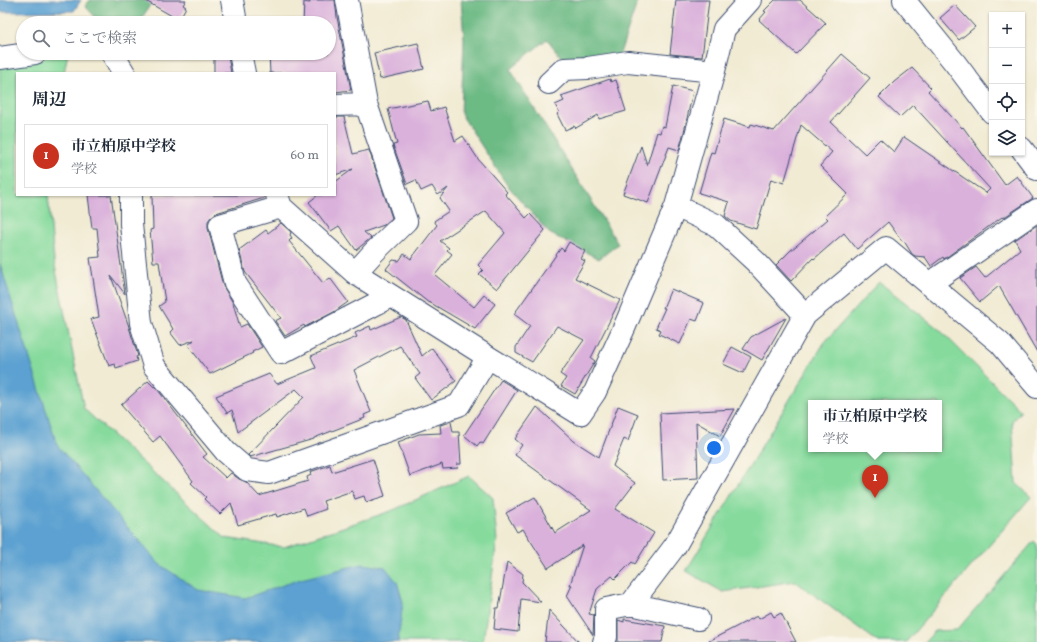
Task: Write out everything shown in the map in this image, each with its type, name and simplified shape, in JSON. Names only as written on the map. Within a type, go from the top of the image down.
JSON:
[{"type":"street","points":[[232,0],[235,16]]},
{"type":"street","points":[[347,0],[366,104],[406,221],[355,273]]},
{"type":"street","points":[[391,296],[282,352],[235,283],[220,225],[279,201],[355,273],[580,414],[595,392],[626,326],[676,206],[714,71],[724,29],[750,0]]},
{"type":"street","points":[[904,0],[989,108]]},
{"type":"street","points":[[0,58],[16,56]]},
{"type":"street","points":[[116,60],[123,72]]},
{"type":"street","points":[[241,60],[244,72]]},
{"type":"street","points":[[549,83],[564,69],[588,68],[628,62],[714,71]]},
{"type":"street","points":[[336,105],[366,104]]},
{"type":"street","points":[[1025,153],[1037,169]]},
{"type":"street","points":[[131,196],[130,224],[141,323],[154,366],[226,452],[247,470],[269,474],[459,405],[488,357]]},
{"type":"street","points":[[676,206],[716,225],[756,262],[805,315]]},
{"type":"street","points":[[929,284],[1037,210]]},
{"type":"street","points":[[631,604],[675,546],[805,315],[886,248],[1000,343],[1037,387]]},
{"type":"street","points":[[604,642],[606,637],[606,609],[631,604],[698,619]]},
{"type":"green space","points":[[89,0],[153,0],[143,16],[94,16],[85,6]]},
{"type":"green space","points":[[461,0],[638,0],[617,62],[568,66],[547,39],[510,69],[618,244],[599,259],[549,233],[507,185],[461,114],[464,39]]},
{"type":"green space","points":[[16,56],[16,60],[67,60],[64,72],[16,72],[16,196],[48,196],[54,261],[84,409],[225,538],[284,547],[391,511],[469,476],[493,498],[497,541],[483,642],[0,642],[0,58]]},
{"type":"green space","points":[[879,282],[940,330],[1021,411],[1012,421],[1016,483],[1031,497],[906,642],[878,642],[795,581],[723,592],[686,571],[824,343]]},
{"type":"green space","points":[[1034,541],[1037,544],[1037,642],[925,642],[935,631],[957,630]]},
{"type":"water","points":[[0,0],[81,0],[74,11],[0,12]]},
{"type":"water","points":[[0,264],[57,445],[159,564],[198,590],[245,598],[301,579],[362,564],[385,567],[397,582],[403,602],[398,642],[0,642]]},
{"type":"building","points":[[144,0],[186,0],[183,5],[186,7],[181,16],[172,16]]},
{"type":"building","points":[[310,0],[335,0],[351,90],[336,92],[336,72],[270,72],[269,60],[336,60],[336,16],[303,16],[304,2],[310,3]]},
{"type":"building","points":[[676,0],[709,0],[702,57],[670,54]]},
{"type":"building","points":[[775,0],[800,0],[826,23],[796,54],[759,20],[766,12],[764,11]]},
{"type":"building","points":[[955,5],[975,27],[959,40],[940,18]]},
{"type":"building","points":[[418,43],[424,69],[380,79],[374,53]]},
{"type":"building","points":[[842,54],[870,78],[831,122],[865,154],[880,139],[894,152],[904,137],[986,193],[990,189],[913,105],[900,117],[879,97],[894,82],[912,68],[931,88],[928,91],[962,128],[963,127],[1005,185],[1017,176],[1033,198],[1003,218],[1002,217],[944,259],[943,257],[931,266],[925,257],[915,256],[912,254],[904,241],[903,242],[888,222],[857,249],[844,233],[814,259],[813,258],[791,281],[776,265],[790,251],[828,219],[825,216],[848,194],[820,166],[832,152],[801,125],[784,183],[771,179],[756,229],[731,221],[725,216],[729,202],[699,193],[711,152],[714,153],[724,119],[750,127],[751,124],[774,131]]},
{"type":"building","points":[[214,60],[229,60],[231,72],[214,72]]},
{"type":"building","points":[[610,79],[611,82],[616,80],[626,111],[599,119],[598,115],[576,128],[574,126],[565,130],[557,114],[559,112],[555,105],[564,101],[561,96]]},
{"type":"building","points":[[673,86],[693,91],[679,150],[669,147],[648,203],[623,194],[641,146],[647,165],[657,132],[660,133],[662,126],[665,127]]},
{"type":"building","points":[[428,101],[431,111],[444,107],[455,141],[463,136],[478,159],[507,192],[505,194],[526,218],[530,214],[545,230],[497,289],[479,274],[483,270],[478,265],[505,233],[486,211],[440,241],[449,248],[447,250],[452,254],[435,275],[474,307],[484,295],[495,304],[475,329],[429,303],[386,269],[393,260],[399,261],[404,254],[411,259],[437,225],[434,221],[449,211],[440,198],[448,188],[438,195],[432,186],[421,191],[416,180],[407,184],[393,145],[397,144],[388,109]]},
{"type":"building","points":[[336,117],[344,117],[353,154],[369,150],[392,218],[384,225],[364,232],[371,238],[356,250],[339,226],[331,231],[309,202],[317,196],[336,196],[336,181],[353,169],[336,175]]},
{"type":"building","points":[[88,196],[111,196],[125,294],[111,276],[138,356],[136,357],[137,361],[116,368],[115,364],[109,366],[91,319],[99,317],[90,258],[100,257],[97,228],[92,228]]},
{"type":"building","points":[[152,196],[264,196],[264,198],[216,213],[208,221],[208,228],[223,286],[233,303],[240,327],[247,324],[262,347],[210,374],[188,345],[194,340],[180,345],[170,332],[173,329],[159,306],[165,302],[159,262],[153,262],[150,230],[153,229]]},
{"type":"building","points":[[281,223],[291,232],[290,235],[292,238],[289,241],[323,283],[330,278],[348,302],[334,312],[305,327],[304,325],[285,336],[275,321],[281,318],[245,272],[239,250],[266,230],[268,233]]},
{"type":"building","points":[[1037,225],[1037,352],[999,286],[980,302],[960,278],[976,267],[985,278],[1020,249],[1015,240]]},
{"type":"building","points":[[569,242],[585,251],[581,259],[585,261],[575,278],[620,300],[591,358],[595,361],[575,394],[561,386],[566,378],[560,374],[584,340],[557,326],[532,362],[516,353],[516,347],[530,326],[514,314],[561,248],[564,251]]},
{"type":"building","points":[[671,289],[704,303],[697,321],[691,319],[680,344],[659,334],[661,330],[656,328],[665,308],[663,308]]},
{"type":"building","points":[[401,317],[406,320],[422,356],[432,348],[456,381],[431,400],[415,378],[420,374],[400,346],[354,370],[371,412],[364,415],[365,418],[314,439],[250,457],[248,455],[304,397],[296,389],[238,432],[232,410],[227,413],[216,396],[269,374],[277,384],[316,368],[311,356],[357,337],[355,333],[370,326],[371,330]]},
{"type":"building","points":[[786,318],[762,360],[743,349],[751,337]]},
{"type":"building","points":[[732,347],[751,357],[743,373],[723,364]]},
{"type":"building","points":[[501,380],[517,390],[483,444],[480,442],[477,446],[464,435]]},
{"type":"building","points":[[148,381],[154,387],[155,386],[207,454],[203,457],[226,478],[231,473],[246,482],[259,496],[308,481],[307,477],[311,475],[310,472],[330,465],[332,472],[373,459],[385,496],[366,502],[364,496],[355,499],[352,491],[323,501],[326,509],[307,516],[304,508],[277,517],[276,514],[238,525],[231,503],[220,514],[204,499],[206,497],[191,483],[193,481],[160,436],[153,442],[121,405]]},
{"type":"building","points":[[618,406],[638,414],[628,441],[624,439],[613,466],[635,483],[615,509],[654,533],[635,564],[632,562],[615,579],[612,576],[597,589],[589,614],[594,615],[593,635],[567,596],[572,585],[570,585],[583,545],[548,568],[523,529],[517,532],[506,513],[535,497],[555,533],[591,510],[515,455],[522,445],[515,439],[537,407],[574,441],[599,457]]},
{"type":"building","points":[[735,409],[720,436],[696,422],[698,478],[663,480],[660,413]]},
{"type":"building","points":[[451,422],[453,432],[459,432],[461,464],[457,464],[458,468],[443,469],[442,464],[410,476],[398,442],[419,434],[441,433],[440,425]]},
{"type":"building","points":[[507,562],[523,574],[522,582],[541,602],[521,599],[518,632],[494,629],[496,608],[499,608]]},
{"type":"building","points":[[549,610],[579,642],[545,642]]},
{"type":"building","points":[[771,612],[774,617],[781,613],[796,642],[707,642],[757,616],[759,619]]},
{"type":"building","points":[[624,619],[665,626],[662,642],[618,642],[618,620],[624,622]]},
{"type":"place","name":"市立柏原中学校","points":[[875,498]]}]
